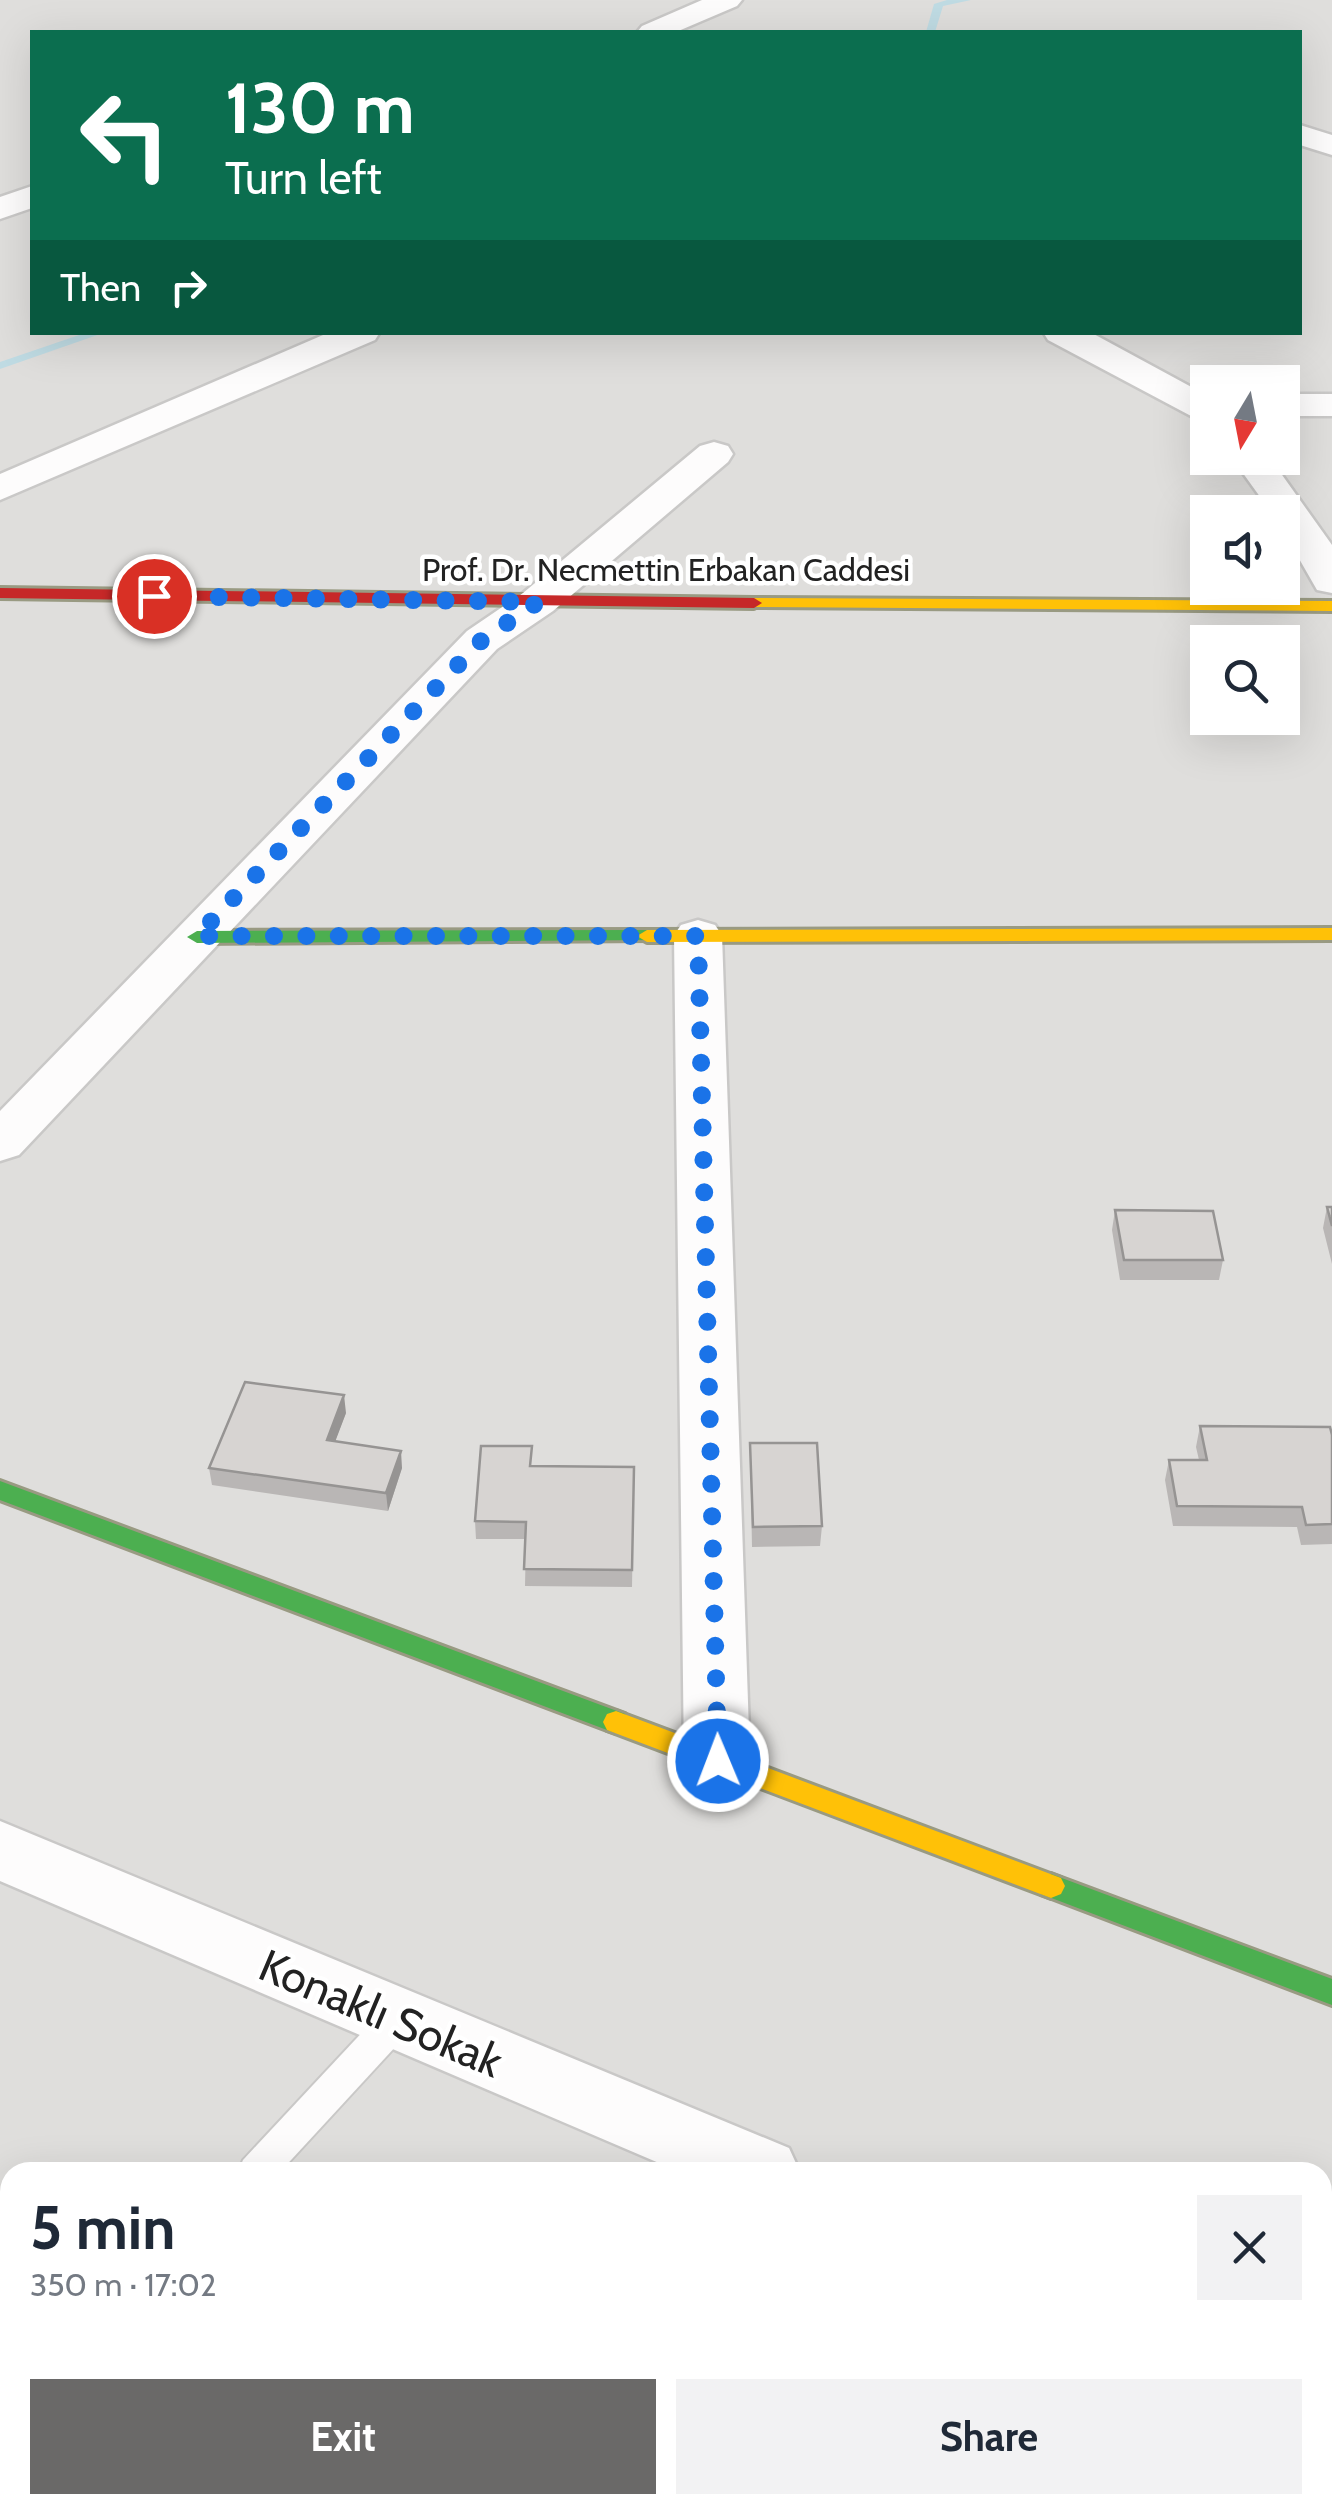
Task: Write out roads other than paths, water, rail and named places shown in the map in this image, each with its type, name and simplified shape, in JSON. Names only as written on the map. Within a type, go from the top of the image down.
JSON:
[{"type":"street","points":[[657,30],[727,0]]},
{"type":"street","points":[[1302,136],[1332,145]]},
{"type":"street","points":[[0,209],[30,197]]},
{"type":"street","points":[[0,488],[355,335]]},
{"type":"street","points":[[1067,335],[1190,401]]},
{"type":"street","points":[[1300,405],[1332,405]]},
{"type":"street","points":[[0,1143],[482,640],[538,602],[714,454]]},
{"type":"street","points":[[1263,475],[1303,529],[1332,581]]},
{"type":"street","name":"Prof. Dr. Necmettin Erbakan Caddesi","points":[[0,593],[538,602],[1332,606]]},
{"type":"street","points":[[197,936],[1332,934]]},
{"type":"street","points":[[698,936],[718,1761]]},
{"type":"street","points":[[0,1490],[1332,1992]]},
{"type":"street","name":"Konaklı Sokak","points":[[0,1850],[396,2022],[739,2162]]},
{"type":"lane","points":[[265,2162],[396,2022]]},
{"type":"waterway","points":[[931,30],[939,4],[966,0]]},
{"type":"waterway","points":[[0,366],[92,335]]}]
